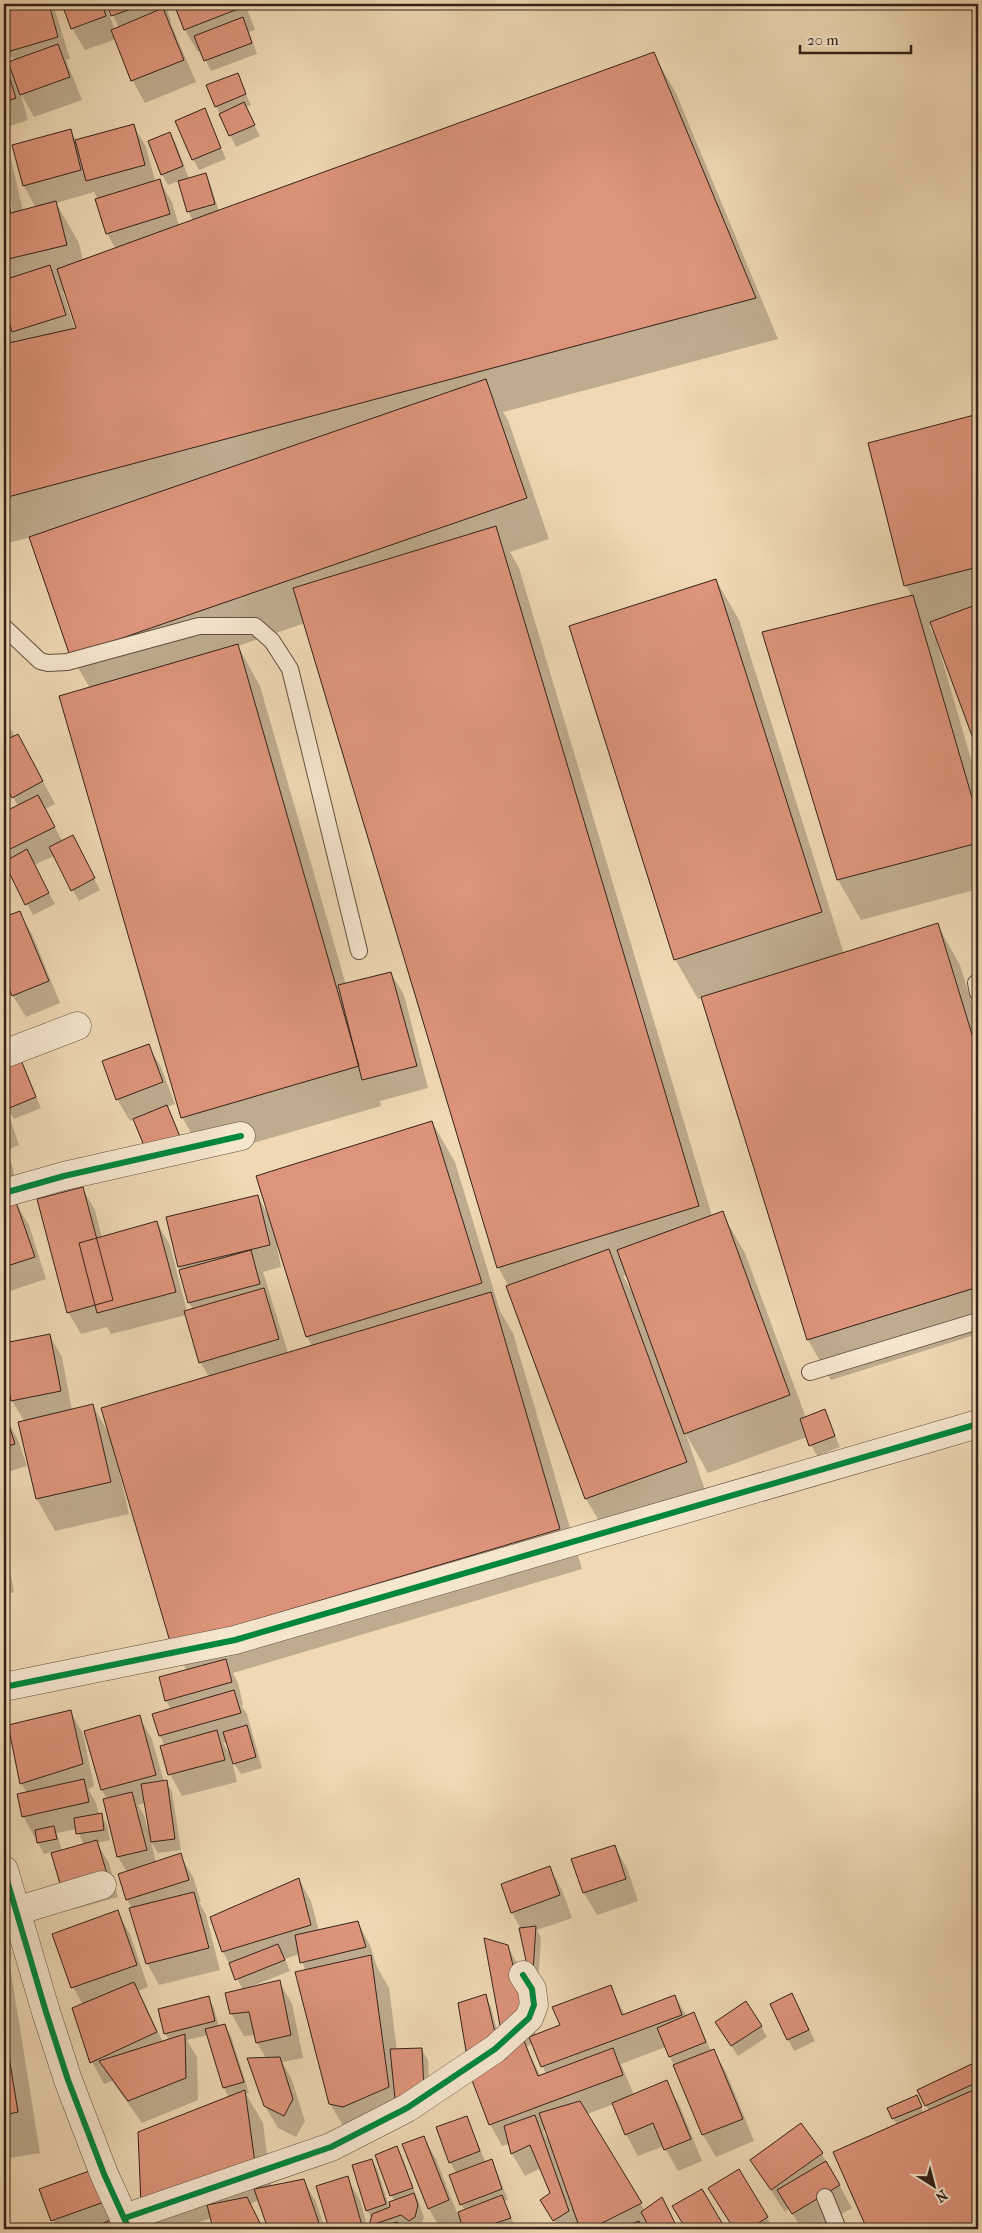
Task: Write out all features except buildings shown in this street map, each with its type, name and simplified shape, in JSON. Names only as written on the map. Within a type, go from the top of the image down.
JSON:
[{"type":"street","points":[[4,1054],[77,1026]]},
{"type":"street","points":[[4,1193],[64,1176],[241,1136]]},
{"type":"street","points":[[4,1687],[235,1640],[978,1424]]},
{"type":"street","points":[[4,1870],[68,2080],[104,2174],[127,2224],[331,2147],[407,2108],[495,2049],[529,2018],[534,2005],[532,1989],[523,1975]]},
{"type":"street","points":[[16,1911],[102,1885]]},
{"type":"lane","points":[[4,627],[40,660],[48,663],[66,662],[199,626],[255,626],[272,641],[290,669],[359,950]]},
{"type":"lane","points":[[810,1372],[978,1320]]},
{"type":"lane","points":[[825,2197],[838,2229]]},
{"type":"cycle path","points":[[4,1193],[64,1176],[241,1136]]},
{"type":"cycle path","points":[[4,1687],[235,1640],[978,1424]]},
{"type":"cycle path","points":[[4,1870],[68,2080],[104,2174],[129,2229]]},
{"type":"cycle path","points":[[125,2218],[331,2147],[407,2108],[495,2049],[529,2018],[534,2005],[532,1989],[523,1975]]}]
